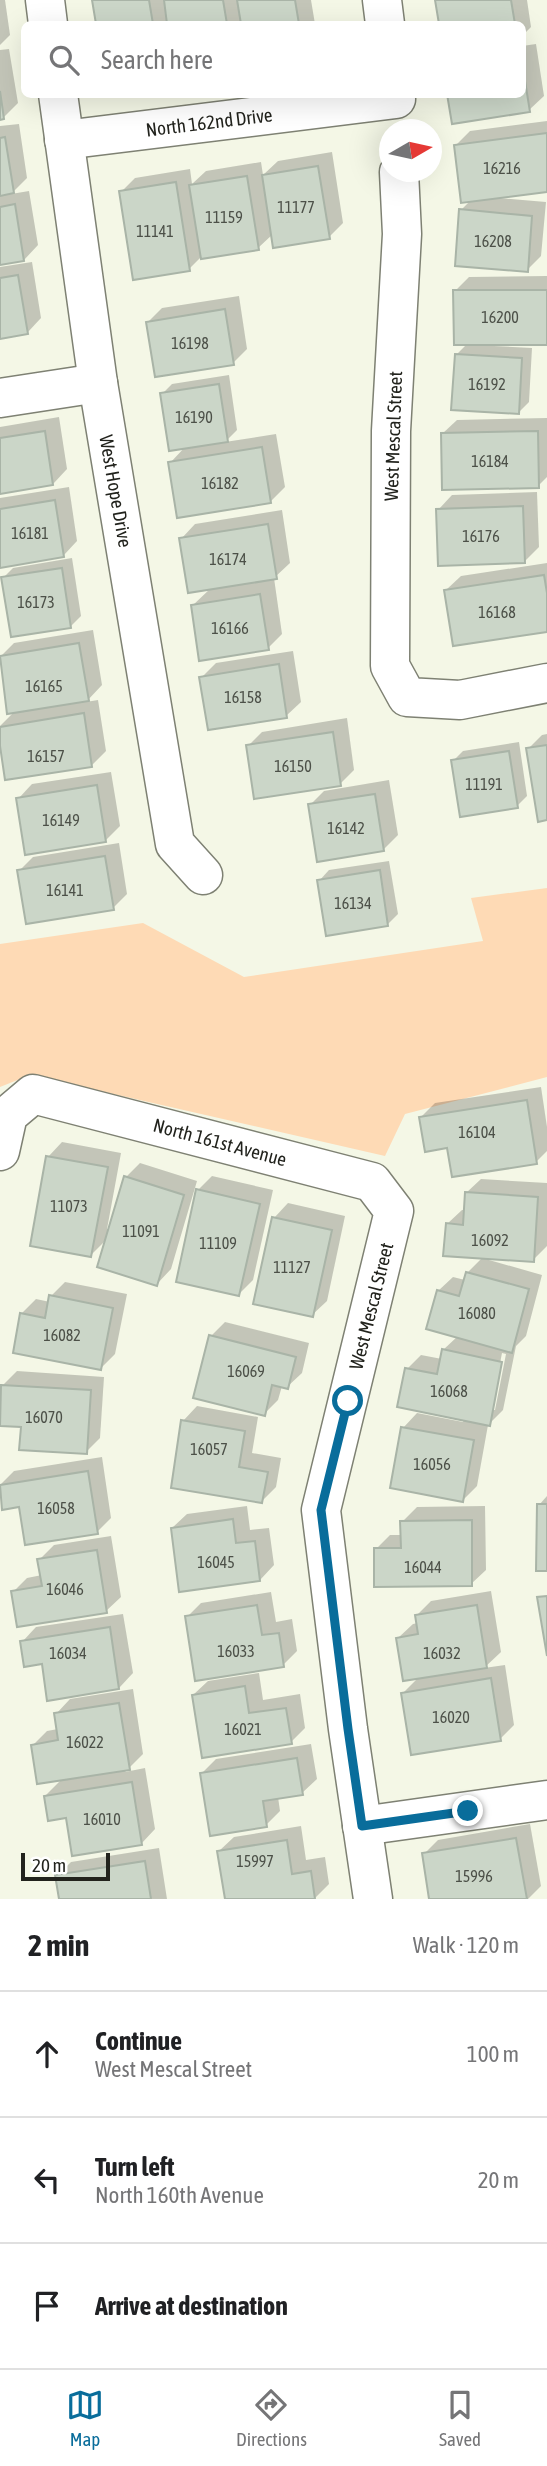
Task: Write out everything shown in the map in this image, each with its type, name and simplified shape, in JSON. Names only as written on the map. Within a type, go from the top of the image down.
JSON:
[{"type":"street","points":[[45,0],[48,21]]},
{"type":"street","points":[[382,0],[385,21]]},
{"type":"street","name":"West Hope Drive","points":[[59,98],[97,383],[176,844],[204,876]]},
{"type":"street","name":"North 162nd Drive","points":[[64,140],[396,108]]},
{"type":"street","name":"West Mescal Street","points":[[399,182],[402,234],[391,431],[390,666],[407,697],[460,700],[547,683]]},
{"type":"street","points":[[0,398],[97,383]]},
{"type":"street","name":"North 161st Avenue","points":[[0,1151],[8,1115],[33,1094],[372,1182],[394,1211]]},
{"type":"street","name":"West Mescal Street","points":[[373,1899],[348,1729],[321,1510],[394,1211]]},
{"type":"street","points":[[362,1826],[547,1800]]},
{"type":"shaded area","points":[[547,888],[547,1077],[405,1114],[385,1156],[30,1075],[0,1087],[0,944],[143,923],[244,977],[483,941],[471,898]]},
{"type":"building","points":[[92,0],[149,0],[152,21],[96,21]]},
{"type":"building","points":[[164,0],[223,0],[226,21],[167,21]]},
{"type":"building","points":[[237,0],[295,0],[298,21],[240,21]]},
{"type":"building","points":[[435,0],[511,0],[514,21],[438,21]]},
{"type":"building","points":[[526,87],[530,112],[452,124],[448,98],[526,98]]},
{"type":"building","points":[[0,91],[4,119],[0,120]]},
{"type":"building","points":[[547,133],[547,192],[461,203],[454,145]]},
{"type":"building","points":[[5,137],[14,193],[0,196],[0,138]]},
{"type":"building","points":[[318,166],[330,239],[273,248],[262,175]]},
{"type":"building","points":[[247,176],[259,250],[201,259],[189,185]]},
{"type":"building","points":[[176,182],[190,271],[133,280],[119,191]]},
{"type":"building","points":[[15,204],[24,261],[0,265],[0,207]]},
{"type":"building","points":[[459,209],[532,216],[528,272],[455,266]]},
{"type":"building","points":[[18,275],[28,334],[0,339],[0,278]]},
{"type":"building","points":[[453,290],[547,290],[547,345],[454,345]]},
{"type":"building","points":[[225,309],[234,365],[155,377],[146,322]]},
{"type":"building","points":[[455,354],[522,358],[519,414],[451,410]]},
{"type":"building","points":[[219,384],[228,442],[169,451],[160,393]]},
{"type":"building","points":[[45,431],[53,485],[0,494],[0,438]]},
{"type":"building","points":[[538,431],[539,488],[442,490],[441,433]]},
{"type":"building","points":[[262,447],[271,503],[177,518],[168,462]]},
{"type":"building","points":[[55,500],[64,557],[0,568],[0,509]]},
{"type":"building","points":[[523,506],[525,563],[438,566],[436,509]]},
{"type":"building","points":[[268,524],[277,579],[188,593],[179,538]]},
{"type":"building","points":[[62,568],[71,628],[11,637],[1,577]]},
{"type":"building","points":[[544,575],[547,632],[453,646],[444,590]]},
{"type":"building","points":[[260,594],[269,650],[199,661],[191,605]]},
{"type":"building","points":[[79,643],[89,701],[7,714],[0,656]]},
{"type":"building","points":[[279,664],[287,718],[208,730],[199,677]]},
{"type":"building","points":[[84,713],[92,767],[5,780],[0,727]]},
{"type":"building","points":[[333,732],[341,786],[254,799],[246,745]]},
{"type":"building","points":[[547,745],[547,820],[538,822],[526,748]]},
{"type":"building","points":[[509,751],[518,808],[460,817],[451,760]]},
{"type":"building","points":[[97,785],[106,842],[25,855],[16,798]]},
{"type":"building","points":[[375,794],[384,851],[317,862],[308,804]]},
{"type":"building","points":[[105,856],[114,910],[26,924],[17,870]]},
{"type":"building","points":[[380,870],[388,926],[326,936],[317,880]]},
{"type":"building","points":[[527,1100],[537,1164],[452,1177],[447,1148],[425,1152],[419,1117]]},
{"type":"building","points":[[46,1156],[108,1167],[91,1257],[30,1246]]},
{"type":"building","points":[[124,1176],[184,1195],[157,1286],[97,1267]]},
{"type":"building","points":[[196,1189],[260,1204],[239,1296],[176,1282]]},
{"type":"building","points":[[465,1192],[538,1197],[534,1262],[443,1256],[446,1223],[463,1225]]},
{"type":"building","points":[[272,1217],[332,1230],[313,1317],[253,1304]]},
{"type":"building","points":[[466,1272],[529,1289],[512,1353],[426,1329],[437,1290],[459,1296]]},
{"type":"building","points":[[49,1295],[113,1308],[101,1370],[13,1353],[20,1313],[45,1318]]},
{"type":"building","points":[[209,1335],[296,1357],[288,1389],[272,1385],[265,1416],[193,1398]]},
{"type":"building","points":[[442,1349],[502,1362],[490,1426],[397,1407],[405,1368],[437,1374]]},
{"type":"building","points":[[1,1385],[91,1390],[87,1454],[19,1450],[21,1427],[0,1426]]},
{"type":"building","points":[[181,1420],[245,1431],[239,1467],[268,1472],[262,1503],[171,1488]]},
{"type":"building","points":[[401,1427],[474,1440],[463,1502],[390,1488]]},
{"type":"building","points":[[88,1471],[98,1534],[25,1545],[19,1507],[2,1510],[0,1485]]},
{"type":"building","points":[[537,1504],[547,1504],[547,1571],[536,1571]]},
{"type":"building","points":[[233,1519],[236,1543],[255,1541],[260,1581],[179,1592],[171,1528]]},
{"type":"building","points":[[472,1520],[472,1586],[374,1587],[374,1548],[401,1548],[400,1521]]},
{"type":"building","points":[[97,1550],[107,1613],[17,1627],[11,1591],[42,1586],[37,1559]]},
{"type":"building","points":[[547,1596],[547,1656],[537,1597]]},
{"type":"building","points":[[257,1605],[262,1635],[279,1633],[284,1667],[195,1681],[185,1616]]},
{"type":"building","points":[[477,1605],[487,1668],[403,1681],[396,1638],[418,1634],[415,1615]]},
{"type":"building","points":[[110,1627],[119,1689],[47,1701],[42,1664],[24,1667],[20,1641]]},
{"type":"building","points":[[491,1678],[501,1741],[411,1755],[401,1693]]},
{"type":"building","points":[[245,1686],[249,1713],[286,1708],[292,1744],[202,1758],[192,1695]]},
{"type":"building","points":[[119,1703],[130,1770],[37,1784],[31,1745],[58,1740],[54,1713]]},
{"type":"building","points":[[297,1758],[303,1795],[263,1801],[267,1827],[210,1836],[200,1773]]},
{"type":"building","points":[[132,1782],[142,1845],[72,1856],[66,1818],[48,1821],[44,1796]]},
{"type":"building","points":[[516,1838],[527,1899],[429,1899],[422,1853]]},
{"type":"building","points":[[287,1840],[292,1874],[311,1871],[315,1899],[225,1899],[217,1851]]},
{"type":"building","points":[[145,1861],[151,1899],[59,1899],[55,1875]]},
{"type":"route","points":[[348,1401],[321,1510],[362,1826],[468,1811]]}]
